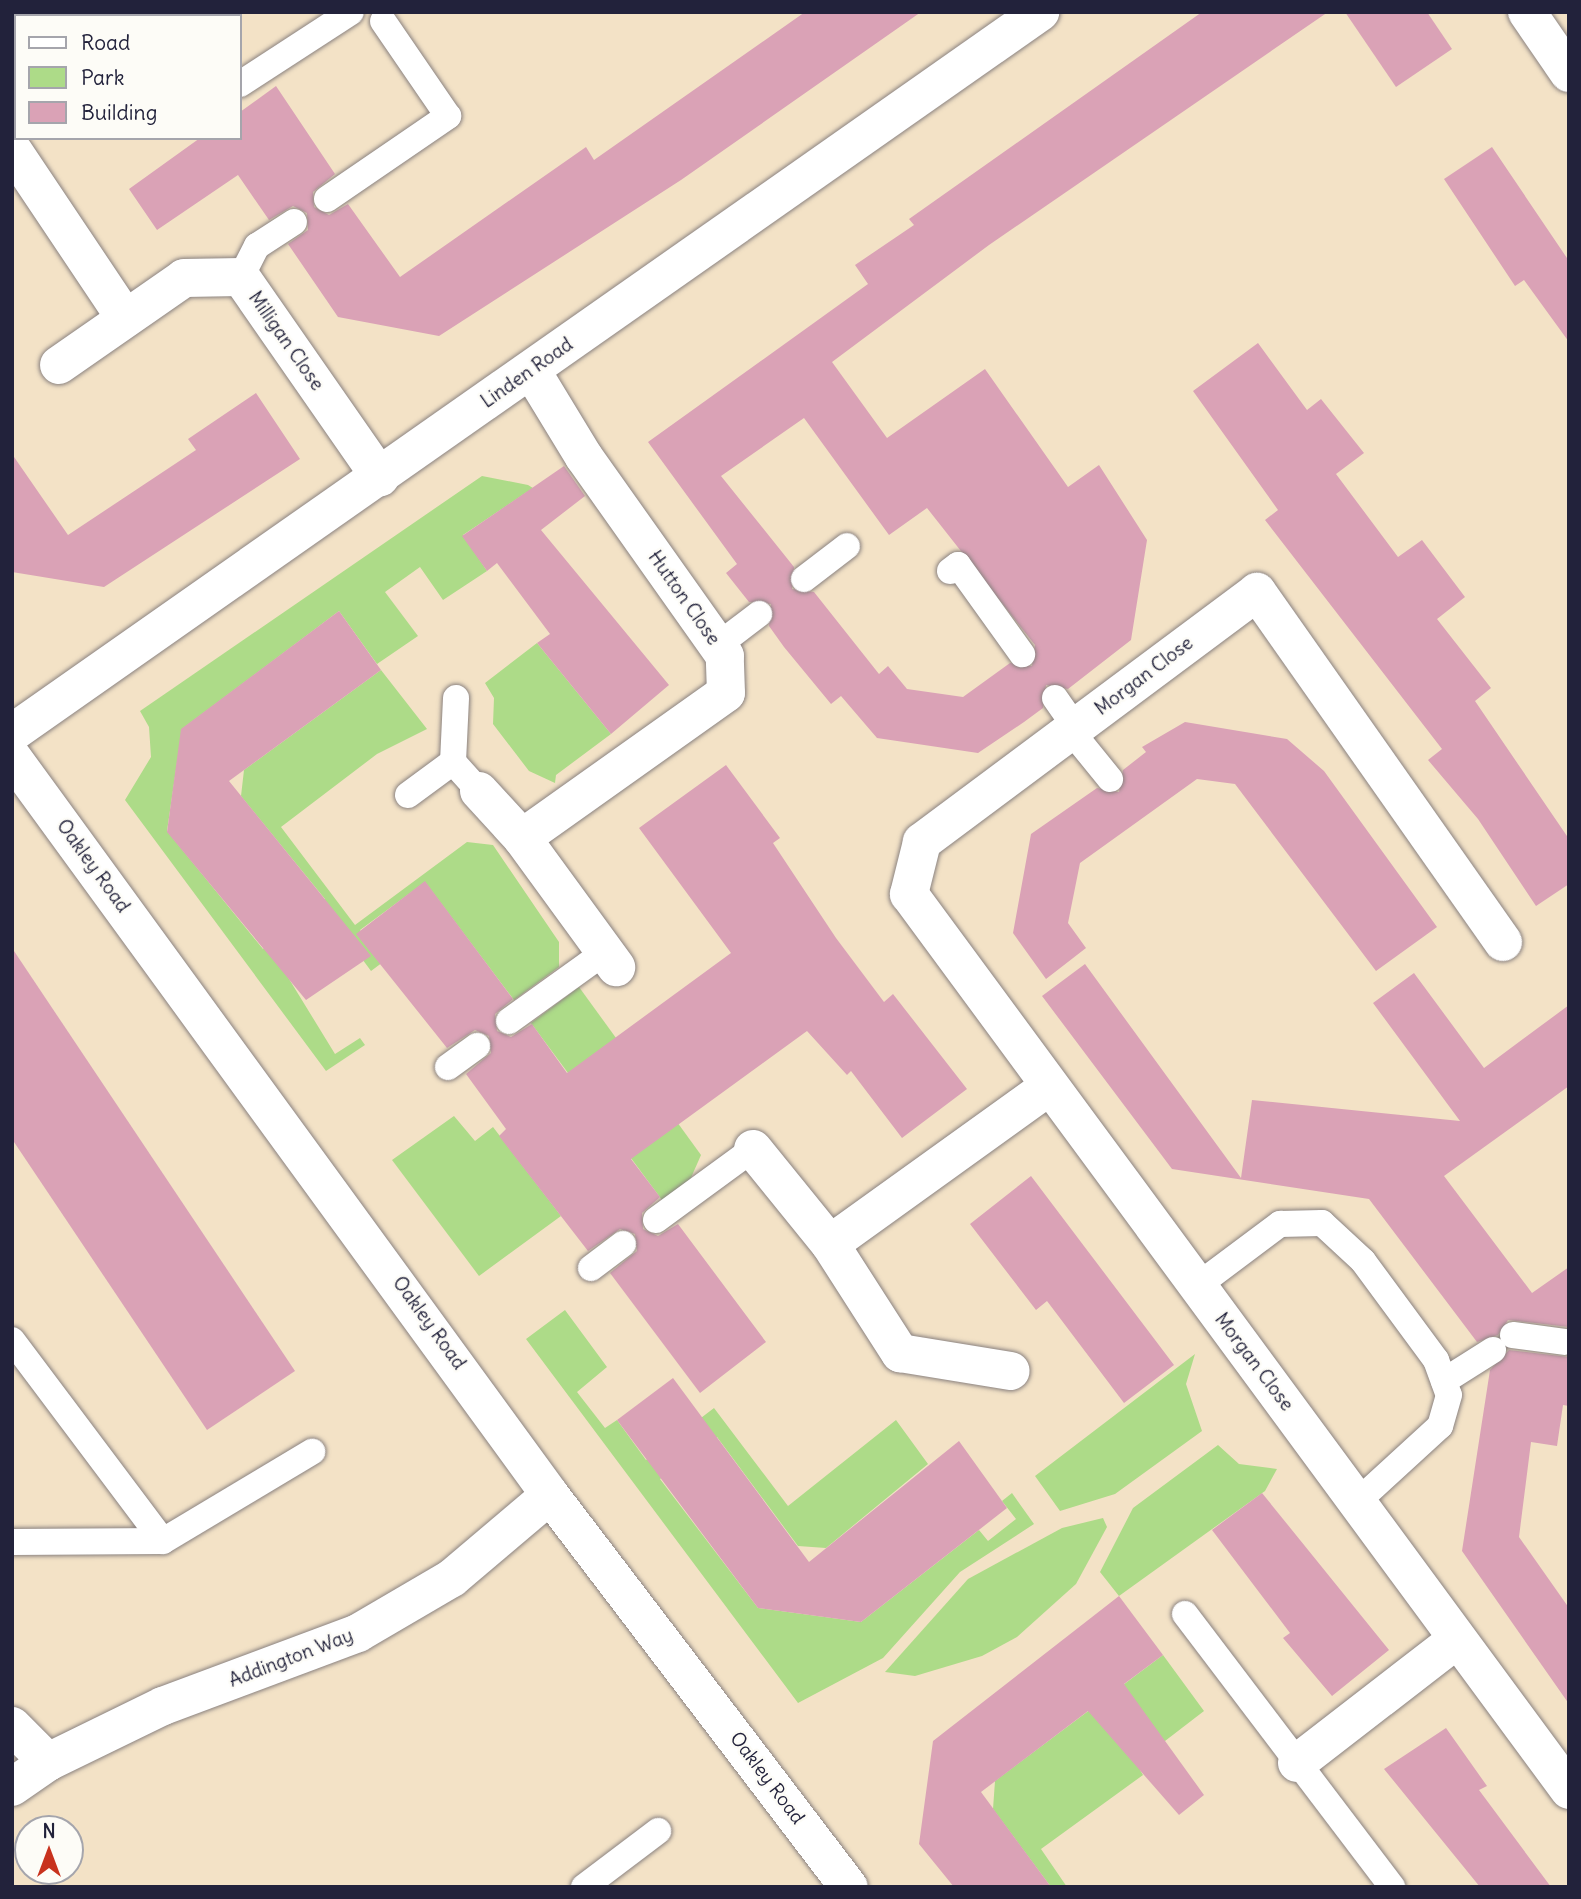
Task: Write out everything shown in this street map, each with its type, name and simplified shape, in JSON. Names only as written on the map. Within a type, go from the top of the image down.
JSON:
[{"type":"street","name":"Linden Road","points":[[12,733],[1040,12]]},
{"type":"street","points":[[1527,12],[1569,73]]},
{"type":"street","points":[[14,152],[125,318]]},
{"type":"street","name":"Milligan Close","points":[[59,365],[184,278],[242,277],[380,477]]},
{"type":"street","name":"Hutton Close","points":[[522,838],[726,693],[725,656],[584,457],[531,370]]},
{"type":"street","name":"Morgan Close","points":[[1503,942],[1257,592],[1067,719],[922,842],[909,894],[1047,1088],[1197,1286],[1455,1642],[1569,1790]]},
{"type":"street","name":"Oakley Road","points":[[12,757],[550,1495],[849,1887]]},
{"type":"street","points":[[479,791],[522,838],[611,960]]},
{"type":"street","points":[[830,1244],[1047,1088]]},
{"type":"street","points":[[753,1149],[830,1244],[900,1353],[1011,1371]]},
{"type":"street","name":"Addington Way","points":[[12,1787],[48,1762],[163,1706],[358,1633],[453,1578],[550,1495]]},
{"type":"street","points":[[1297,1763],[1455,1642]]},
{"type":"street","points":[[12,1726],[48,1762]]},
{"type":"lane","points":[[242,83],[351,12]]},
{"type":"lane","points":[[327,199],[448,116],[383,21]]},
{"type":"lane","points":[[242,277],[257,246],[293,222]]},
{"type":"lane","points":[[804,579],[846,546]]},
{"type":"lane","points":[[950,571],[958,565],[1022,654]]},
{"type":"lane","points":[[717,646],[759,614]]},
{"type":"lane","points":[[457,698],[453,762],[479,791]]},
{"type":"lane","points":[[1067,719],[1110,779]]},
{"type":"lane","points":[[408,794],[453,762]]},
{"type":"lane","points":[[509,1021],[611,960]]},
{"type":"lane","points":[[448,1067],[477,1046]]},
{"type":"lane","points":[[656,1220],[753,1149]]},
{"type":"lane","points":[[1197,1286],[1280,1224],[1322,1223],[1363,1261],[1444,1381],[1449,1395],[1440,1426],[1356,1503]]},
{"type":"lane","points":[[592,1268],[624,1244]]},
{"type":"lane","points":[[12,1340],[163,1541]]},
{"type":"lane","points":[[1444,1381],[1503,1343],[1565,1342]]},
{"type":"lane","points":[[12,1542],[163,1541],[312,1452]]},
{"type":"lane","points":[[1185,1614],[1392,1887]]},
{"type":"lane","points":[[584,1887],[658,1831]]},
{"type":"green space","points":[[482,476],[528,485],[551,499],[527,492],[463,535],[487,571],[443,600],[420,567],[385,592],[418,636],[377,664],[339,611],[182,729],[167,831],[263,949],[325,899],[241,796],[244,770],[381,670],[427,729],[377,754],[281,827],[355,925],[467,842],[493,845],[559,942],[559,967],[514,1000],[425,882],[360,930],[383,962],[371,971],[343,933],[278,961],[335,1054],[360,1038],[365,1045],[326,1071],[125,800],[151,757],[149,727],[140,711]]},
{"type":"green space","points":[[537,643],[611,734],[556,775],[555,783],[529,771],[493,724],[494,698],[485,683]]},
{"type":"green space","points":[[579,987],[701,1155],[690,1180],[662,1200],[531,1023]]},
{"type":"green space","points":[[454,1116],[475,1141],[493,1127],[561,1216],[479,1276],[392,1160]]},
{"type":"green space","points":[[565,1310],[607,1367],[577,1392],[605,1428],[617,1420],[646,1460],[714,1408],[788,1506],[896,1420],[928,1464],[826,1548],[798,1546],[717,1437],[660,1479],[758,1608],[861,1622],[979,1530],[988,1541],[1016,1519],[1002,1501],[1012,1493],[1034,1524],[960,1572],[883,1658],[798,1703],[526,1339]]},
{"type":"green space","points":[[1195,1354],[1186,1384],[1202,1431],[1115,1494],[1060,1511],[1035,1476]]},
{"type":"green space","points":[[1218,1445],[1239,1464],[1277,1469],[1265,1491],[1119,1596],[1100,1572],[1133,1508]]},
{"type":"green space","points":[[1103,1518],[1107,1527],[1076,1584],[1017,1637],[982,1656],[915,1676],[885,1672],[968,1579],[1062,1528]]},
{"type":"green space","points":[[1163,1655],[1204,1711],[1165,1741],[1140,1770],[1143,1775],[1041,1849],[1067,1887],[1051,1887],[993,1809],[995,1781]]},
{"type":"building","points":[[805,12],[921,12],[681,180],[439,336],[338,317],[288,244],[308,230],[307,213],[293,206],[269,220],[238,175],[157,230],[129,189],[197,140],[242,140],[242,111],[276,86],[335,174],[313,192],[314,207],[329,215],[348,204],[400,277],[586,147],[594,160]]},
{"type":"building","points":[[1202,12],[1328,12],[989,245],[832,362],[887,438],[985,369],[1068,487],[1099,465],[1147,540],[1131,640],[1068,689],[1046,685],[1043,708],[978,753],[877,738],[841,696],[831,704],[769,626],[771,604],[749,602],[726,573],[737,564],[648,442],[868,284],[855,265],[914,225],[909,219]],"holes":[[[804,418],[889,535],[927,508],[1035,645],[1032,666],[1010,663],[963,697],[907,689],[888,666],[879,674],[814,592],[792,589],[794,567],[721,476]]]},
{"type":"building","points":[[1345,12],[1427,12],[1452,49],[1396,87]]},
{"type":"building","points":[[1492,147],[1569,261],[1569,342],[1524,280],[1515,286],[1444,179]]},
{"type":"building","points":[[1258,343],[1307,410],[1321,399],[1364,453],[1336,474],[1398,557],[1422,540],[1465,597],[1437,619],[1491,688],[1475,701],[1569,839],[1569,884],[1536,906],[1478,819],[1428,760],[1442,749],[1265,520],[1278,510],[1193,391]]},
{"type":"building","points":[[256,393],[300,459],[104,587],[12,572],[12,454],[68,535],[196,450],[188,439]]},
{"type":"building","points":[[564,466],[585,496],[541,530],[669,685],[611,734],[537,643],[550,634],[497,563],[487,571],[462,536]]},
{"type":"building","points":[[339,611],[381,670],[229,781],[371,956],[306,1000],[167,832],[181,729]]},
{"type":"building","points":[[1185,722],[1287,739],[1324,771],[1437,927],[1376,971],[1235,784],[1197,779],[1080,863],[1068,923],[1086,948],[1046,979],[1013,933],[1031,834],[1097,788],[1119,792],[1123,770],[1146,752],[1142,747]]},
{"type":"building","points":[[726,765],[780,838],[773,843],[836,938],[884,1002],[893,994],[967,1089],[902,1138],[851,1071],[847,1075],[807,1031],[631,1159],[660,1197],[642,1213],[643,1229],[658,1236],[678,1224],[766,1342],[700,1393],[610,1273],[637,1251],[635,1234],[620,1229],[588,1251],[499,1136],[506,1129],[466,1074],[491,1053],[489,1036],[475,1030],[447,1048],[356,934],[425,881],[513,999],[495,1014],[497,1031],[511,1037],[532,1024],[567,1073],[731,953],[639,828]]},
{"type":"building","points":[[12,948],[295,1371],[207,1430],[12,1139]]},
{"type":"building","points":[[1085,964],[1241,1178],[1252,1100],[1460,1121],[1373,1003],[1414,973],[1484,1068],[1569,1005],[1569,1086],[1444,1176],[1532,1293],[1569,1267],[1569,1327],[1508,1320],[1498,1335],[1477,1342],[1369,1199],[1172,1169],[1042,996]]},
{"type":"building","points":[[1031,1176],[1174,1365],[1124,1403],[1047,1301],[1036,1310],[970,1224]]},
{"type":"building","points":[[1509,1350],[1569,1357],[1569,1406],[1563,1405],[1557,1446],[1531,1442],[1519,1537],[1569,1608],[1569,1704],[1462,1551],[1490,1370]]},
{"type":"building","points":[[673,1378],[809,1562],[959,1441],[1007,1508],[861,1622],[758,1608],[617,1420]]},
{"type":"building","points":[[1262,1493],[1389,1650],[1332,1696],[1283,1638],[1290,1633],[1212,1530]]},
{"type":"building","points":[[1119,1596],[1163,1655],[1124,1684],[1204,1795],[1179,1815],[1088,1711],[981,1792],[1051,1887],[954,1887],[919,1844],[933,1741]]},
{"type":"building","points":[[1446,1728],[1487,1786],[1479,1790],[1551,1887],[1480,1887],[1384,1769]]}]
